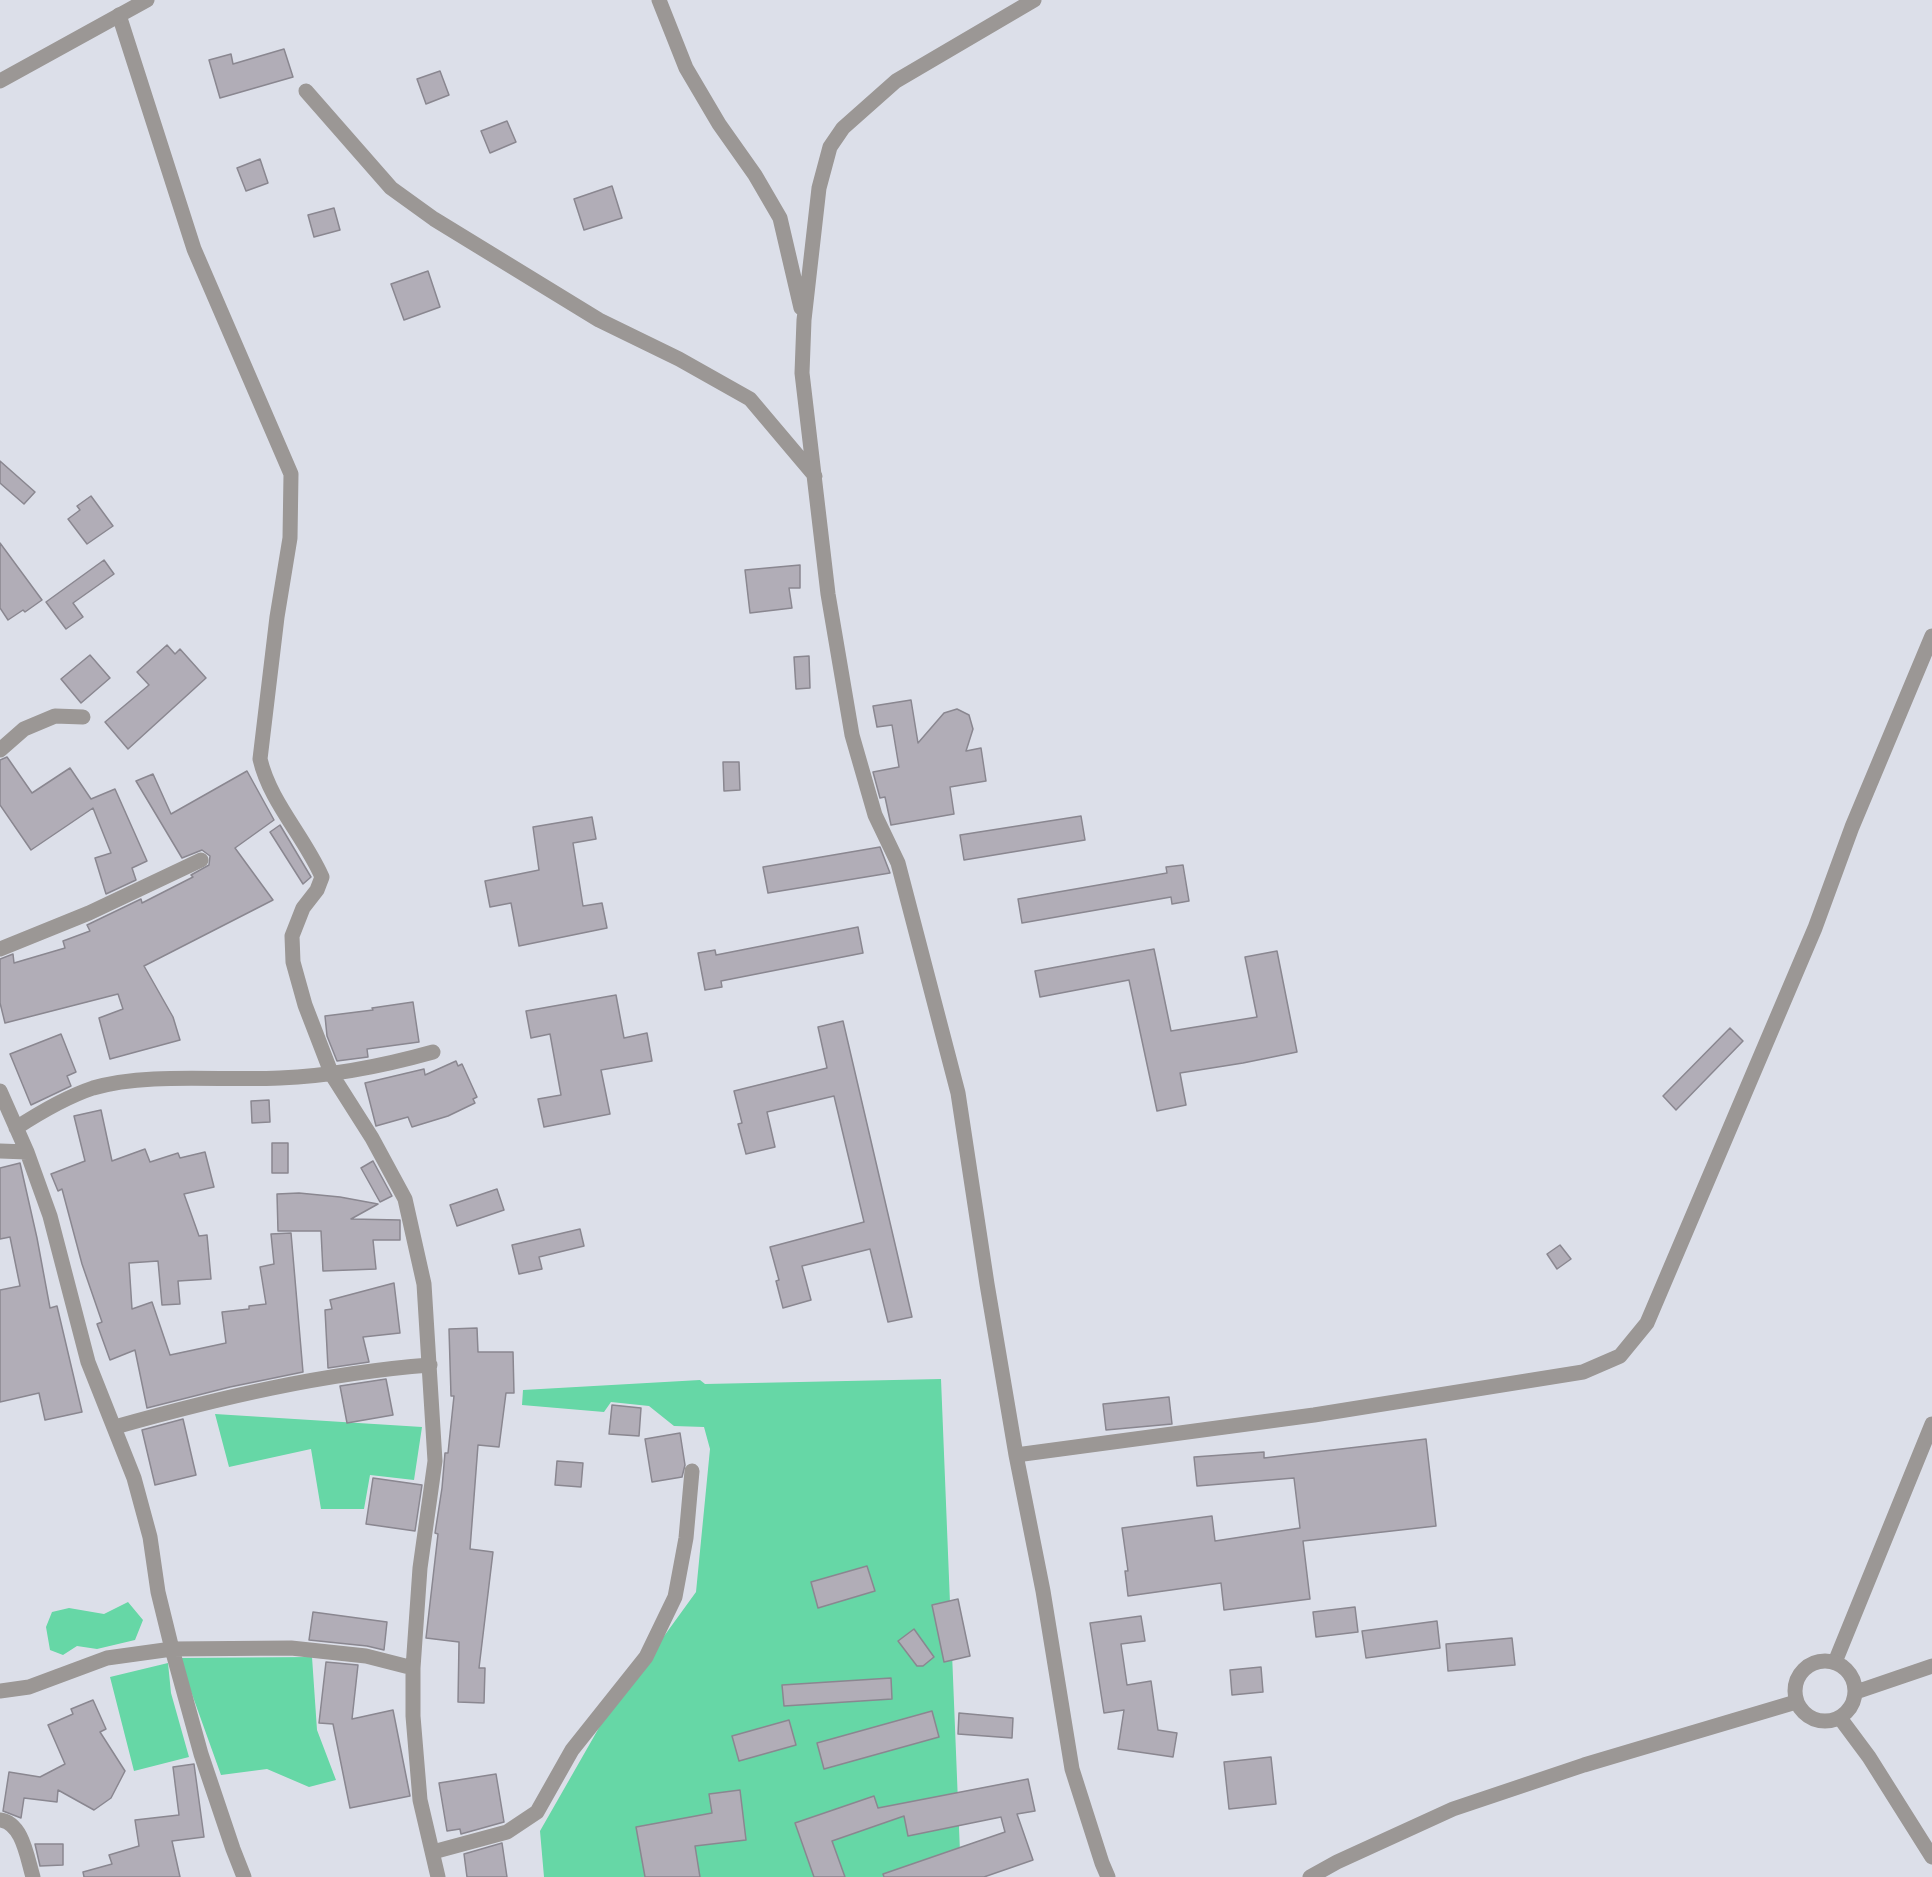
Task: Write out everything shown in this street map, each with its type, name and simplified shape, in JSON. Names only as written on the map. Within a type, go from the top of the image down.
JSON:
[{"type":"street","points":[[0,81],[147,0]]},
{"type":"street","points":[[659,0],[686,68],[780,218],[804,320]]},
{"type":"street","points":[[1034,0],[896,81],[843,128],[830,147],[819,188],[804,320],[802,373],[828,594],[852,735],[875,815],[898,863],[958,1093],[1016,1455],[1044,1591],[1072,1769],[1108,1877]]},
{"type":"street","points":[[119,15],[194,249],[291,474],[290,538],[277,617],[260,759],[264,777],[315,861],[322,877],[317,890],[303,908],[292,936],[293,962],[305,1005],[332,1075],[372,1138],[405,1199],[424,1284],[435,1461],[420,1568],[413,1668],[413,1716],[420,1800],[438,1877]]},
{"type":"street","points":[[306,91],[391,188],[434,219],[599,320],[679,359],[750,399],[815,476]]},
{"type":"street","points":[[1016,1455],[1314,1415],[1571,1374],[1582,1372],[1620,1356],[1647,1323],[1815,928],[1852,827],[1932,636]]},
{"type":"street","points":[[0,750],[24,729],[55,716],[83,717]]},
{"type":"street","points":[[0,948],[89,913],[201,860]]},
{"type":"street","points":[[16,1128],[39,1113],[92,1089],[129,1080],[332,1075],[391,1064],[433,1052]]},
{"type":"street","points":[[0,1090],[27,1152],[50,1216],[88,1362],[134,1478],[150,1537],[158,1592],[172,1649],[201,1754],[244,1877]]},
{"type":"street","points":[[0,1151],[27,1152]]},
{"type":"street","points":[[115,1426],[193,1405],[298,1384],[381,1369],[430,1365]]},
{"type":"street","points":[[1835,1662],[1932,1424]]},
{"type":"street","points":[[433,1852],[507,1832],[537,1812],[572,1750],[646,1657],[675,1597],[686,1538],[692,1471]]},
{"type":"street","points":[[0,1691],[29,1687],[107,1658],[172,1649],[291,1648],[366,1656],[413,1668]]},
{"type":"street","points":[[1818,1661],[1835,1662],[1851,1673],[1856,1692],[1851,1708],[1840,1718],[1827,1722],[1814,1720],[1803,1713],[1796,1702],[1794,1685],[1802,1670],[1818,1661]]},
{"type":"street","points":[[1856,1692],[1932,1666]]},
{"type":"street","points":[[1310,1877],[1337,1862],[1453,1809],[1584,1765],[1796,1702]]},
{"type":"street","points":[[1840,1718],[1869,1756],[1932,1857]]},
{"type":"street","points":[[0,1820],[18,1830],[33,1877]]},
{"type":"green space","points":[[941,1379],[961,1877],[544,1877],[540,1831],[604,1719],[696,1592],[710,1449],[704,1427],[674,1426],[649,1406],[611,1402],[604,1412],[522,1405],[523,1390],[700,1380],[705,1384]]},
{"type":"green space","points":[[215,1414],[422,1427],[414,1480],[370,1475],[364,1509],[321,1509],[311,1449],[229,1467]]},
{"type":"green space","points":[[128,1602],[143,1620],[135,1640],[97,1649],[77,1646],[63,1655],[50,1650],[46,1627],[52,1612],[69,1608],[104,1614]]},
{"type":"green space","points":[[312,1657],[317,1730],[336,1780],[309,1787],[267,1769],[221,1775],[179,1658]]},
{"type":"green space","points":[[168,1663],[171,1693],[189,1757],[134,1771],[110,1677]]},
{"type":"building","points":[[284,49],[293,77],[220,98],[209,60],[231,54],[233,64]]},
{"type":"building","points":[[440,71],[449,95],[426,104],[417,79]]},
{"type":"building","points":[[507,121],[516,142],[490,153],[481,131]]},
{"type":"building","points":[[260,159],[268,183],[246,191],[237,168]]},
{"type":"building","points":[[612,186],[622,218],[584,230],[574,199]]},
{"type":"building","points":[[334,208],[340,230],[314,237],[308,215]]},
{"type":"building","points":[[428,271],[440,307],[404,320],[391,284]]},
{"type":"building","points":[[0,461],[35,492],[24,504],[0,483]]},
{"type":"building","points":[[91,496],[113,526],[87,544],[68,519],[80,510],[77,506]]},
{"type":"building","points":[[0,543],[42,600],[8,620],[0,608]]},
{"type":"building","points":[[104,560],[114,574],[73,603],[83,617],[66,629],[46,602]]},
{"type":"building","points":[[800,565],[800,588],[789,588],[792,608],[750,613],[745,570]]},
{"type":"building","points":[[167,645],[175,654],[180,649],[206,678],[128,749],[105,722],[149,685],[137,672]]},
{"type":"building","points":[[90,655],[110,678],[81,703],[61,679]]},
{"type":"building","points":[[809,656],[810,688],[796,689],[794,657]]},
{"type":"building","points":[[911,700],[918,743],[944,713],[957,709],[969,715],[973,729],[966,751],[981,748],[986,781],[950,787],[954,814],[891,825],[885,797],[880,798],[873,772],[899,767],[892,725],[877,727],[873,706]]},
{"type":"building","points":[[7,757],[32,793],[70,768],[91,799],[115,789],[147,861],[132,868],[136,880],[106,894],[95,858],[111,853],[93,808],[31,850],[0,805],[0,760]]},
{"type":"building","points":[[723,762],[739,762],[740,790],[724,791]]},
{"type":"building","points":[[247,771],[274,820],[235,848],[273,900],[144,966],[173,1017],[180,1040],[110,1059],[99,1018],[123,1009],[118,994],[5,1023],[0,1003],[0,959],[13,954],[14,963],[65,948],[63,941],[90,931],[87,925],[141,899],[142,903],[193,877],[191,875],[209,865],[210,856],[202,850],[182,858],[136,781],[153,774],[171,814]]},
{"type":"building","points":[[1081,816],[1085,840],[964,860],[960,835]]},
{"type":"building","points":[[592,817],[596,839],[573,843],[583,906],[602,903],[607,928],[519,946],[511,903],[490,907],[485,881],[539,870],[533,827]]},
{"type":"building","points":[[280,825],[311,877],[303,884],[270,832]]},
{"type":"building","points":[[880,847],[890,873],[768,893],[763,867]]},
{"type":"building","points":[[1183,865],[1189,901],[1172,904],[1171,897],[1022,923],[1018,899],[1167,873],[1166,867]]},
{"type":"building","points":[[858,927],[863,953],[721,981],[722,987],[705,990],[698,953],[715,950],[716,955]]},
{"type":"building","points":[[1154,949],[1171,1031],[1257,1017],[1245,957],[1277,951],[1297,1052],[1180,1073],[1186,1105],[1157,1111],[1129,980],[1040,997],[1035,971]]},
{"type":"building","points":[[616,995],[624,1038],[647,1033],[652,1061],[601,1070],[610,1114],[544,1127],[538,1099],[561,1095],[550,1034],[531,1038],[526,1011]]},
{"type":"building","points":[[413,1002],[419,1042],[367,1049],[368,1057],[337,1061],[327,1036],[325,1016]]},
{"type":"building","points":[[843,1021],[912,1317],[888,1322],[870,1249],[802,1266],[811,1300],[783,1308],[776,1281],[779,1280],[770,1247],[864,1222],[834,1096],[767,1112],[775,1147],[746,1154],[738,1124],[742,1123],[734,1091],[827,1068],[818,1027]]},
{"type":"building","points":[[1730,1028],[1743,1041],[1676,1110],[1663,1096]]},
{"type":"building","points":[[61,1034],[76,1072],[67,1076],[71,1086],[31,1105],[10,1054]]},
{"type":"building","points":[[456,1061],[458,1066],[462,1064],[477,1097],[473,1099],[475,1103],[448,1116],[412,1127],[408,1117],[376,1126],[365,1083],[424,1069],[425,1075]]},
{"type":"building","points":[[269,1100],[270,1122],[252,1123],[251,1101]]},
{"type":"building","points":[[101,1110],[112,1161],[145,1149],[150,1162],[178,1153],[180,1158],[205,1152],[214,1187],[184,1194],[199,1236],[207,1235],[211,1279],[178,1281],[180,1304],[162,1305],[158,1261],[129,1263],[132,1309],[152,1302],[170,1355],[226,1343],[222,1312],[249,1309],[249,1306],[266,1304],[260,1267],[274,1264],[271,1234],[291,1233],[303,1372],[147,1408],[135,1350],[110,1360],[97,1324],[102,1322],[82,1264],[62,1189],[58,1191],[51,1174],[85,1161],[74,1116]]},
{"type":"building","points":[[272,1143],[288,1143],[288,1173],[272,1173]]},
{"type":"building","points":[[373,1161],[392,1196],[380,1202],[361,1168]]},
{"type":"building","points":[[20,1163],[50,1308],[57,1306],[82,1412],[45,1420],[39,1393],[0,1402],[0,1290],[20,1286],[10,1237],[0,1239],[0,1168]]},
{"type":"building","points":[[497,1189],[504,1210],[457,1226],[450,1205]]},
{"type":"building","points":[[299,1193],[378,1204],[351,1219],[400,1220],[400,1240],[373,1240],[376,1269],[323,1271],[321,1231],[278,1231],[277,1194]]},
{"type":"building","points":[[580,1229],[584,1246],[539,1257],[542,1269],[519,1274],[512,1245]]},
{"type":"building","points":[[1560,1245],[1571,1259],[1557,1269],[1547,1254]]},
{"type":"building","points":[[394,1283],[400,1333],[363,1337],[369,1362],[328,1368],[325,1310],[332,1309],[330,1300]]},
{"type":"building","points":[[477,1328],[478,1352],[513,1352],[514,1393],[506,1393],[499,1447],[478,1445],[470,1549],[493,1552],[479,1668],[485,1668],[484,1703],[458,1702],[459,1642],[426,1638],[438,1534],[435,1533],[445,1453],[448,1453],[454,1396],[451,1396],[449,1329]]},
{"type":"building","points":[[386,1379],[393,1415],[347,1423],[340,1386]]},
{"type":"building","points":[[1169,1397],[1172,1424],[1106,1430],[1103,1404]]},
{"type":"building","points":[[612,1405],[641,1408],[639,1436],[609,1434]]},
{"type":"building","points":[[183,1419],[196,1475],[155,1485],[142,1430]]},
{"type":"building","points":[[680,1433],[685,1465],[682,1477],[652,1482],[645,1439]]},
{"type":"building","points":[[1426,1439],[1436,1526],[1303,1541],[1310,1599],[1224,1610],[1221,1583],[1128,1596],[1125,1571],[1128,1571],[1122,1528],[1212,1516],[1215,1541],[1300,1528],[1294,1478],[1197,1486],[1194,1457],[1264,1452],[1264,1458]]},
{"type":"building","points":[[557,1461],[583,1463],[581,1487],[555,1485]]},
{"type":"building","points":[[373,1478],[422,1485],[415,1531],[366,1524]]},
{"type":"building","points":[[867,1566],[875,1591],[818,1608],[811,1582]]},
{"type":"building","points":[[958,1599],[970,1656],[944,1662],[932,1605]]},
{"type":"building","points":[[1355,1607],[1358,1632],[1316,1637],[1313,1612]]},
{"type":"building","points":[[313,1612],[387,1622],[384,1650],[309,1640]]},
{"type":"building","points":[[1141,1616],[1145,1641],[1121,1644],[1127,1685],[1151,1681],[1158,1730],[1177,1733],[1173,1757],[1118,1749],[1124,1710],[1104,1713],[1090,1623]]},
{"type":"building","points":[[1437,1621],[1440,1648],[1366,1658],[1362,1631]]},
{"type":"building","points":[[914,1629],[934,1657],[923,1666],[917,1666],[898,1641]]},
{"type":"building","points":[[1512,1638],[1515,1665],[1448,1671],[1446,1644]]},
{"type":"building","points":[[326,1662],[358,1665],[352,1719],[393,1710],[410,1796],[350,1808],[333,1724],[319,1723]]},
{"type":"building","points":[[1261,1667],[1263,1692],[1232,1695],[1230,1670]]},
{"type":"building","points":[[891,1678],[892,1699],[784,1706],[782,1685]]},
{"type":"building","points":[[93,1700],[106,1729],[100,1732],[125,1771],[111,1798],[94,1810],[58,1790],[57,1802],[24,1798],[21,1818],[3,1811],[9,1772],[40,1777],[65,1764],[48,1725],[73,1714],[71,1709]]},
{"type":"building","points":[[932,1711],[939,1737],[824,1769],[817,1743]]},
{"type":"building","points":[[959,1713],[1013,1718],[1012,1738],[958,1734]]},
{"type":"building","points":[[789,1720],[796,1745],[739,1761],[732,1736]]},
{"type":"building","points":[[1271,1757],[1276,1804],[1229,1809],[1224,1762]]},
{"type":"building","points":[[194,1764],[204,1837],[172,1841],[180,1877],[84,1877],[83,1872],[112,1864],[109,1855],[139,1846],[135,1820],[179,1815],[173,1767]]},
{"type":"building","points":[[496,1774],[504,1822],[461,1834],[460,1829],[447,1831],[439,1783]]},
{"type":"building","points":[[1028,1779],[1035,1811],[1017,1814],[1033,1860],[984,1877],[884,1877],[883,1874],[1005,1832],[1001,1817],[908,1836],[904,1816],[832,1841],[845,1877],[814,1877],[795,1823],[874,1796],[878,1808]]},
{"type":"building","points":[[740,1790],[746,1840],[695,1846],[700,1877],[645,1877],[636,1827],[712,1813],[709,1794]]},
{"type":"building","points":[[502,1843],[507,1877],[467,1877],[464,1854]]},
{"type":"building","points":[[35,1844],[63,1844],[63,1865],[40,1866]]}]
